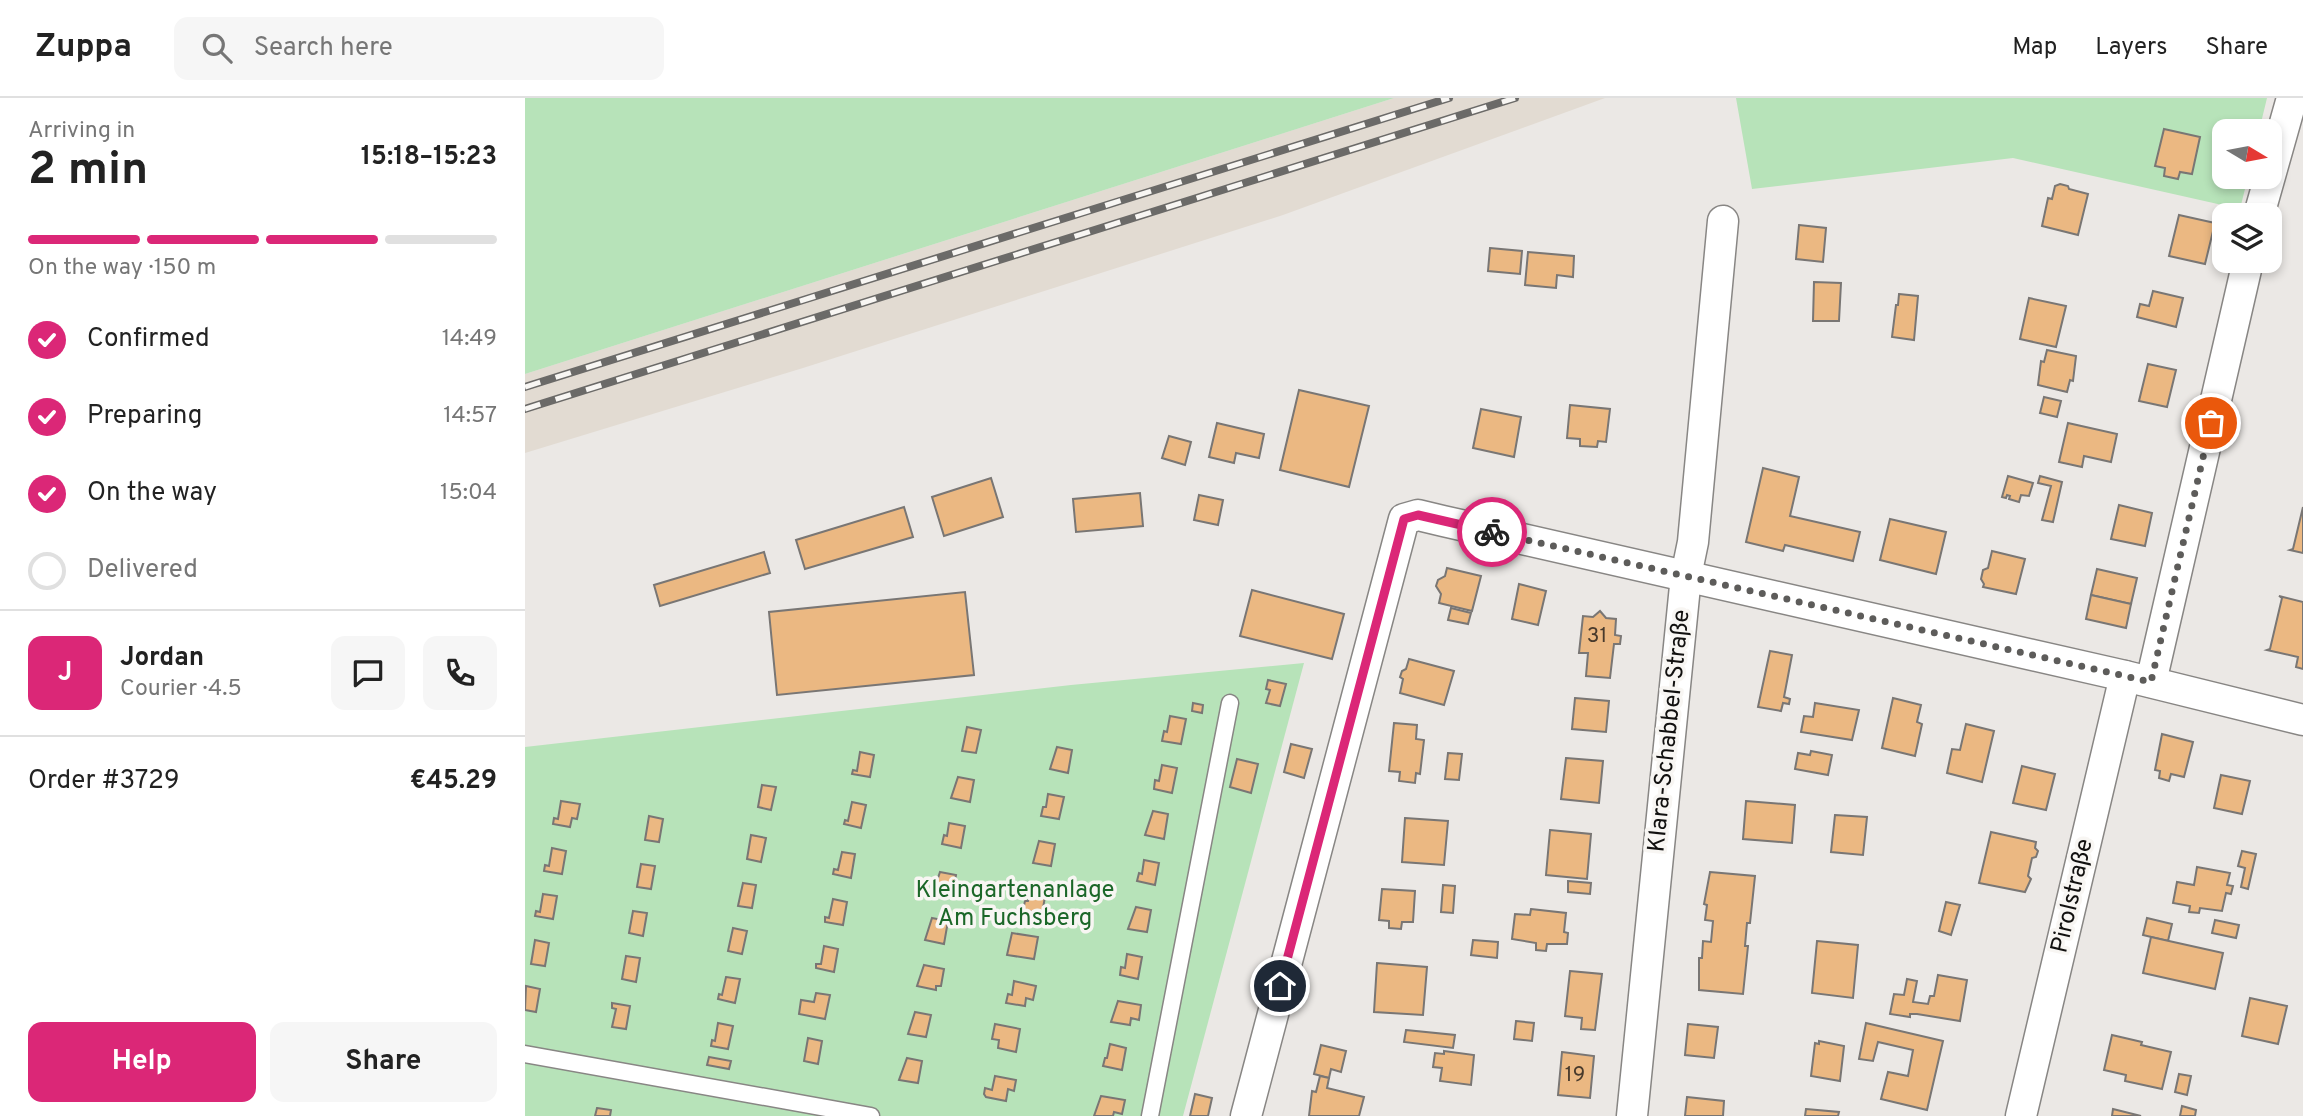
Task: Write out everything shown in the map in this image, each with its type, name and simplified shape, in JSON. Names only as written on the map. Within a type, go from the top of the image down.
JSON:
[{"type":"street","points":[[2262,203],[2292,98]]},
{"type":"street","name":"Klara-Schabbel-Straße","points":[[1632,1116],[1686,576],[1693,542],[1723,221]]},
{"type":"street","name":"Pirolstraße","points":[[2021,1116],[2245,273]]},
{"type":"street","points":[[1246,1116],[1404,519],[1418,515],[2139,679],[2303,720]]},
{"type":"lane","points":[[1150,1116],[1230,703]]},
{"type":"lane","points":[[525,1054],[870,1116]]},
{"type":"shaded area","points":[[1394,98],[1605,98],[1283,215],[803,368],[525,453],[525,374]]},
{"type":"green space","points":[[525,98],[1394,98],[525,374]]},
{"type":"green space","points":[[1736,98],[2267,98],[2262,119],[2212,119],[2212,189],[2245,189],[2242,203],[2213,203],[2013,158],[1752,189]]},
{"type":"green space","name":"Kleingartenanlage Am Fuchsberg","points":[[1304,663],[1183,1116],[525,1116],[525,747],[1071,685]]},
{"type":"building","points":[[2164,129],[2200,137],[2192,174],[2180,172],[2178,179],[2164,176],[2165,168],[2155,166]]},
{"type":"building","points":[[2060,184],[2088,194],[2078,235],[2042,226],[2048,198],[2052,199],[2055,186]]},
{"type":"building","points":[[2179,215],[2212,222],[2212,235],[2205,264],[2169,256]]},
{"type":"building","points":[[1799,225],[1826,228],[1823,262],[1796,259]]},
{"type":"building","points":[[1490,248],[1522,251],[1520,274],[1488,271]]},
{"type":"building","points":[[1528,252],[1574,256],[1573,277],[1557,275],[1556,288],[1525,285]]},
{"type":"building","points":[[1814,282],[1841,283],[1839,321],[1813,321]]},
{"type":"building","points":[[2153,291],[2183,298],[2176,327],[2137,317],[2140,304],[2149,306]]},
{"type":"building","points":[[1899,294],[1918,296],[1914,340],[1892,337]]},
{"type":"building","points":[[2029,298],[2066,306],[2056,347],[2020,339]]},
{"type":"building","points":[[2047,350],[2076,356],[2073,381],[2070,380],[2067,392],[2038,385],[2041,361],[2044,362]]},
{"type":"building","points":[[2148,364],[2176,370],[2167,407],[2139,401]]},
{"type":"building","points":[[1299,390],[1369,406],[1349,487],[1280,470]]},
{"type":"building","points":[[2044,397],[2061,401],[2057,417],[2040,413]]},
{"type":"building","points":[[1570,405],[1610,409],[1606,442],[1598,441],[1597,447],[1580,446],[1580,439],[1567,438]]},
{"type":"building","points":[[1481,409],[1521,417],[1514,457],[1473,448]]},
{"type":"building","points":[[1217,423],[1264,434],[1259,458],[1236,453],[1234,463],[1209,457]]},
{"type":"building","points":[[2068,423],[2117,434],[2111,462],[2084,456],[2082,467],[2059,462]]},
{"type":"building","points":[[1169,436],[1191,442],[1185,465],[1162,458]]},
{"type":"building","points":[[1763,468],[1799,477],[1790,516],[1860,532],[1853,561],[1785,545],[1783,551],[1746,542]]},
{"type":"building","points":[[2008,476],[2033,483],[2029,496],[2021,495],[2019,502],[2009,499],[2010,496],[2007,495],[2006,498],[2002,497]]},
{"type":"building","points":[[2040,476],[2062,482],[2053,522],[2042,520],[2051,486],[2038,483]]},
{"type":"building","points":[[991,478],[1003,517],[944,536],[932,497]]},
{"type":"building","points":[[1140,493],[1143,526],[1076,532],[1073,499]]},
{"type":"building","points":[[1199,495],[1223,500],[1218,525],[1194,520]]},
{"type":"building","points":[[2119,505],[2152,513],[2145,546],[2111,539]]},
{"type":"building","points":[[904,507],[913,537],[805,569],[796,540]]},
{"type":"building","points":[[2303,507],[2303,553],[2290,550],[2293,549]]},
{"type":"building","points":[[1890,519],[1946,532],[1936,574],[1880,560]]},
{"type":"building","points":[[1992,551],[2025,559],[2016,594],[1983,587],[1983,570],[1988,568]]},
{"type":"building","points":[[764,552],[770,573],[660,606],[654,585]]},
{"type":"building","points":[[1447,568],[1481,576],[1472,611],[1439,603],[1441,594],[1436,586],[1438,580],[1445,576]]},
{"type":"building","points":[[2097,569],[2137,578],[2131,604],[2091,595]]},
{"type":"building","points":[[1519,584],[1546,591],[1538,625],[1512,619]]},
{"type":"building","points":[[1252,590],[1344,614],[1332,659],[1240,636]]},
{"type":"building","points":[[965,592],[974,675],[777,695],[769,612]]},
{"type":"building","points":[[2091,595],[2131,604],[2126,628],[2086,619]]},
{"type":"building","points":[[2279,596],[2303,602],[2303,669],[2296,667],[2298,657],[2267,650],[2270,649],[2282,598]]},
{"type":"building","points":[[1451,608],[1471,613],[1468,624],[1448,620]]},
{"type":"building","points":[[1600,611],[1606,618],[1616,619],[1615,635],[1621,636],[1620,644],[1614,644],[1610,678],[1586,676],[1588,653],[1579,653],[1583,616],[1593,617]]},
{"type":"building","points":[[1770,651],[1792,655],[1784,697],[1790,699],[1789,704],[1783,703],[1781,711],[1758,707]]},
{"type":"building","points":[[1409,659],[1454,671],[1444,705],[1400,693],[1403,679],[1400,677]]},
{"type":"building","points":[[1268,680],[1286,684],[1280,706],[1266,703],[1270,690],[1266,689]]},
{"type":"building","points":[[1575,698],[1609,701],[1606,732],[1572,729]]},
{"type":"building","points":[[1893,698],[1921,705],[1917,722],[1922,724],[1915,756],[1882,748]]},
{"type":"building","points":[[1193,703],[1203,705],[1202,713],[1192,711]]},
{"type":"building","points":[[1815,703],[1859,710],[1852,740],[1801,732],[1804,716],[1813,717]]},
{"type":"building","points":[[1170,716],[1186,719],[1181,744],[1162,741]]},
{"type":"building","points":[[1394,723],[1417,725],[1416,739],[1424,740],[1420,774],[1416,773],[1415,783],[1399,781],[1400,772],[1389,771]]},
{"type":"building","points":[[1966,724],[1994,731],[1982,782],[1947,773],[1952,749],[1960,750]]},
{"type":"building","points":[[967,727],[981,730],[976,753],[962,751]]},
{"type":"building","points":[[2162,734],[2193,742],[2184,777],[2171,774],[2169,781],[2159,778],[2160,771],[2155,770]]},
{"type":"building","points":[[1291,744],[1312,749],[1304,778],[1284,772]]},
{"type":"building","points":[[1057,747],[1072,750],[1068,773],[1050,769]]},
{"type":"building","points":[[1811,751],[1832,755],[1828,775],[1795,769],[1798,753],[1810,755]]},
{"type":"building","points":[[860,752],[874,755],[870,777],[852,774],[853,770],[857,771]]},
{"type":"building","points":[[1448,753],[1462,754],[1459,780],[1445,779]]},
{"type":"building","points":[[1566,758],[1603,761],[1599,803],[1561,799]]},
{"type":"building","points":[[1237,759],[1258,764],[1251,793],[1230,787]]},
{"type":"building","points":[[1162,765],[1177,768],[1172,793],[1154,789],[1155,780],[1159,781]]},
{"type":"building","points":[[2022,766],[2055,774],[2046,810],[2013,803]]},
{"type":"building","points":[[2221,775],[2250,781],[2242,814],[2214,808]]},
{"type":"building","points":[[958,777],[974,780],[970,802],[951,798]]},
{"type":"building","points":[[762,785],[776,787],[771,810],[758,807]]},
{"type":"building","points":[[1048,794],[1064,797],[1059,819],[1041,816]]},
{"type":"building","points":[[561,801],[580,804],[577,819],[572,818],[570,827],[553,824],[554,818],[558,819]]},
{"type":"building","points":[[1746,801],[1795,805],[1792,843],[1743,839]]},
{"type":"building","points":[[852,802],[866,805],[861,828],[844,824],[845,820],[848,821]]},
{"type":"building","points":[[1153,811],[1168,814],[1164,839],[1145,835]]},
{"type":"building","points":[[1835,815],[1867,817],[1863,855],[1831,852]]},
{"type":"building","points":[[649,816],[663,819],[659,842],[645,840]]},
{"type":"building","points":[[1405,818],[1448,821],[1444,865],[1402,862]]},
{"type":"building","points":[[949,823],[965,826],[961,848],[942,844],[944,835],[947,836]]},
{"type":"building","points":[[1550,830],[1591,834],[1587,879],[1546,875]]},
{"type":"building","points":[[1991,832],[2036,842],[2035,848],[2038,851],[2036,857],[2032,858],[2028,876],[2031,879],[2025,892],[1979,883]]},
{"type":"building","points":[[751,835],[766,838],[761,862],[747,859]]},
{"type":"building","points":[[1039,841],[1055,844],[1051,866],[1033,863]]},
{"type":"building","points":[[552,848],[566,851],[562,874],[544,871],[545,865],[549,866]]},
{"type":"building","points":[[2242,851],[2256,854],[2248,889],[2241,887],[2245,868],[2238,866]]},
{"type":"building","points":[[842,852],[855,854],[851,878],[833,874],[834,869],[838,870]]},
{"type":"building","points":[[1144,860],[1159,863],[1155,885],[1137,881],[1139,873],[1142,874]]},
{"type":"building","points":[[641,864],[655,866],[651,889],[637,887]]},
{"type":"building","points":[[2197,867],[2230,873],[2227,885],[2233,886],[2231,894],[2226,893],[2222,911],[2200,908],[2199,913],[2189,912],[2190,906],[2173,903],[2177,882],[2194,885]]},
{"type":"building","points":[[940,872],[956,875],[952,897],[933,893]]},
{"type":"building","points":[[1710,872],[1755,876],[1750,923],[1747,923],[1745,946],[1748,946],[1743,994],[1699,990],[1699,958],[1702,958],[1703,941],[1711,942],[1713,921],[1705,920],[1707,905],[1704,904]]},
{"type":"building","points":[[1568,881],[1591,883],[1590,894],[1568,892]]},
{"type":"building","points":[[743,883],[756,885],[752,908],[738,906]]},
{"type":"building","points":[[1443,885],[1455,886],[1453,913],[1441,912]]},
{"type":"building","points":[[1031,888],[1046,891],[1042,914],[1023,910]]},
{"type":"building","points":[[1382,889],[1415,891],[1413,922],[1402,922],[1401,929],[1389,928],[1389,921],[1379,920]]},
{"type":"building","points":[[543,894],[557,896],[553,919],[535,916],[536,911],[540,912]]},
{"type":"building","points":[[833,899],[847,902],[843,925],[825,922],[825,917],[829,918]]},
{"type":"building","points":[[1946,902],[1960,905],[1951,935],[1939,931]]},
{"type":"building","points":[[1136,907],[1151,910],[1147,932],[1128,929]]},
{"type":"building","points":[[1531,909],[1566,913],[1564,932],[1568,933],[1567,944],[1547,944],[1546,951],[1536,950],[1536,943],[1512,939],[1515,914],[1530,915]]},
{"type":"building","points":[[633,911],[647,913],[643,936],[629,933]]},
{"type":"building","points":[[932,918],[948,921],[944,944],[925,940]]},
{"type":"building","points":[[2147,918],[2172,924],[2168,941],[2143,935]]},
{"type":"building","points":[[2215,920],[2239,925],[2236,938],[2212,933]]},
{"type":"building","points":[[733,928],[747,931],[742,954],[728,951]]},
{"type":"building","points":[[1012,933],[1038,937],[1034,959],[1007,955]]},
{"type":"building","points":[[2151,937],[2223,953],[2215,989],[2143,973]]},
{"type":"building","points":[[535,940],[549,943],[545,966],[531,964]]},
{"type":"building","points":[[1473,940],[1498,942],[1497,958],[1471,955]]},
{"type":"building","points":[[1817,941],[1858,945],[1853,998],[1812,993]]},
{"type":"building","points":[[824,946],[838,949],[834,972],[816,968],[816,964],[821,964]]},
{"type":"building","points":[[1127,954],[1142,957],[1138,979],[1120,975],[1121,967],[1125,968]]},
{"type":"building","points":[[626,956],[640,958],[636,982],[622,979]]},
{"type":"building","points":[[1377,963],[1427,967],[1423,1015],[1374,1012]]},
{"type":"building","points":[[924,965],[944,969],[941,986],[936,986],[936,990],[917,986]]},
{"type":"building","points":[[1570,971],[1602,974],[1595,1030],[1581,1029],[1582,1018],[1565,1016]]},
{"type":"building","points":[[1938,975],[1967,980],[1960,1021],[1917,1014],[1910,1014],[1910,1017],[1890,1014],[1894,994],[1904,995],[1907,979],[1917,981],[1913,1002],[1928,1004],[1930,996],[1934,996]]},
{"type":"building","points":[[726,977],[740,979],[735,1003],[718,999],[719,994],[722,995]]},
{"type":"building","points":[[1014,981],[1036,986],[1033,1000],[1026,998],[1025,1006],[1006,1003],[1008,994],[1012,995]]},
{"type":"building","points":[[526,986],[540,989],[536,1012],[525,1010]]},
{"type":"building","points":[[816,993],[830,995],[825,1019],[799,1014],[801,1000],[814,1002]]},
{"type":"building","points":[[2250,998],[2287,1006],[2278,1044],[2242,1036]]},
{"type":"building","points":[[1118,1001],[1141,1005],[1139,1020],[1131,1018],[1130,1025],[1111,1022]]},
{"type":"building","points":[[612,1003],[630,1006],[626,1029],[612,1027],[616,1009],[612,1008]]},
{"type":"building","points":[[915,1012],[931,1015],[926,1037],[908,1034]]},
{"type":"building","points":[[1516,1021],[1534,1023],[1532,1041],[1514,1039]]},
{"type":"building","points":[[718,1023],[733,1026],[728,1049],[711,1046],[712,1040],[715,1041]]},
{"type":"building","points":[[1866,1023],[1943,1041],[1927,1110],[1881,1099],[1888,1072],[1908,1076],[1913,1050],[1878,1042],[1873,1061],[1859,1059]]},
{"type":"building","points":[[995,1024],[1020,1029],[1016,1052],[998,1048],[999,1040],[992,1039]]},
{"type":"building","points":[[1688,1024],[1718,1027],[1714,1058],[1685,1055]]},
{"type":"building","points":[[1406,1030],[1455,1035],[1453,1048],[1404,1042]]},
{"type":"building","points":[[2112,1035],[2171,1052],[2162,1089],[2125,1081],[2126,1075],[2104,1070]]},
{"type":"building","points":[[808,1038],[822,1041],[818,1064],[804,1061]]},
{"type":"building","points":[[1819,1041],[1844,1046],[1840,1081],[1811,1076],[1815,1043],[1819,1044]]},
{"type":"building","points":[[1110,1044],[1126,1048],[1122,1070],[1103,1066]]},
{"type":"building","points":[[1321,1045],[1346,1051],[1341,1072],[1331,1069],[1329,1078],[1314,1074]]},
{"type":"building","points":[[1444,1051],[1474,1055],[1471,1085],[1440,1081],[1442,1068],[1433,1067],[1435,1053],[1444,1054]]},
{"type":"building","points":[[1562,1052],[1594,1056],[1590,1098],[1558,1095]]},
{"type":"building","points":[[709,1057],[731,1061],[729,1069],[707,1065]]},
{"type":"building","points":[[907,1058],[922,1061],[918,1083],[899,1080]]},
{"type":"building","points":[[2179,1074],[2191,1076],[2187,1095],[2175,1092]]},
{"type":"building","points":[[995,1076],[1016,1080],[1014,1091],[1008,1089],[1006,1101],[986,1097],[984,1094],[985,1088],[992,1090]]},
{"type":"building","points":[[1320,1076],[1329,1078],[1327,1088],[1364,1097],[1359,1116],[1309,1116],[1312,1091],[1316,1092]]},
{"type":"building","points":[[1195,1094],[1212,1098],[1208,1116],[1190,1116]]},
{"type":"building","points":[[1101,1096],[1125,1100],[1122,1114],[1114,1112],[1113,1116],[1094,1116]]},
{"type":"building","points":[[1687,1097],[1724,1101],[1723,1116],[1685,1116]]},
{"type":"building","points":[[2182,1106],[2196,1110],[2195,1116],[2180,1116]]},
{"type":"building","points":[[597,1108],[611,1110],[610,1116],[595,1116]]},
{"type":"building","points":[[1806,1109],[1839,1112],[1838,1116],[1805,1116]]},
{"type":"building","points":[[2113,1109],[2141,1116],[2112,1116]]},
{"type":"railway","points":[[525,387],[1449,98]]},
{"type":"railway","points":[[525,409],[1515,98]]},
{"type":"way so far","points":[[1492,532],[2151,682],[2211,423]]},
{"type":"route","points":[[1280,986],[1404,519],[1418,515],[1492,532]]}]
